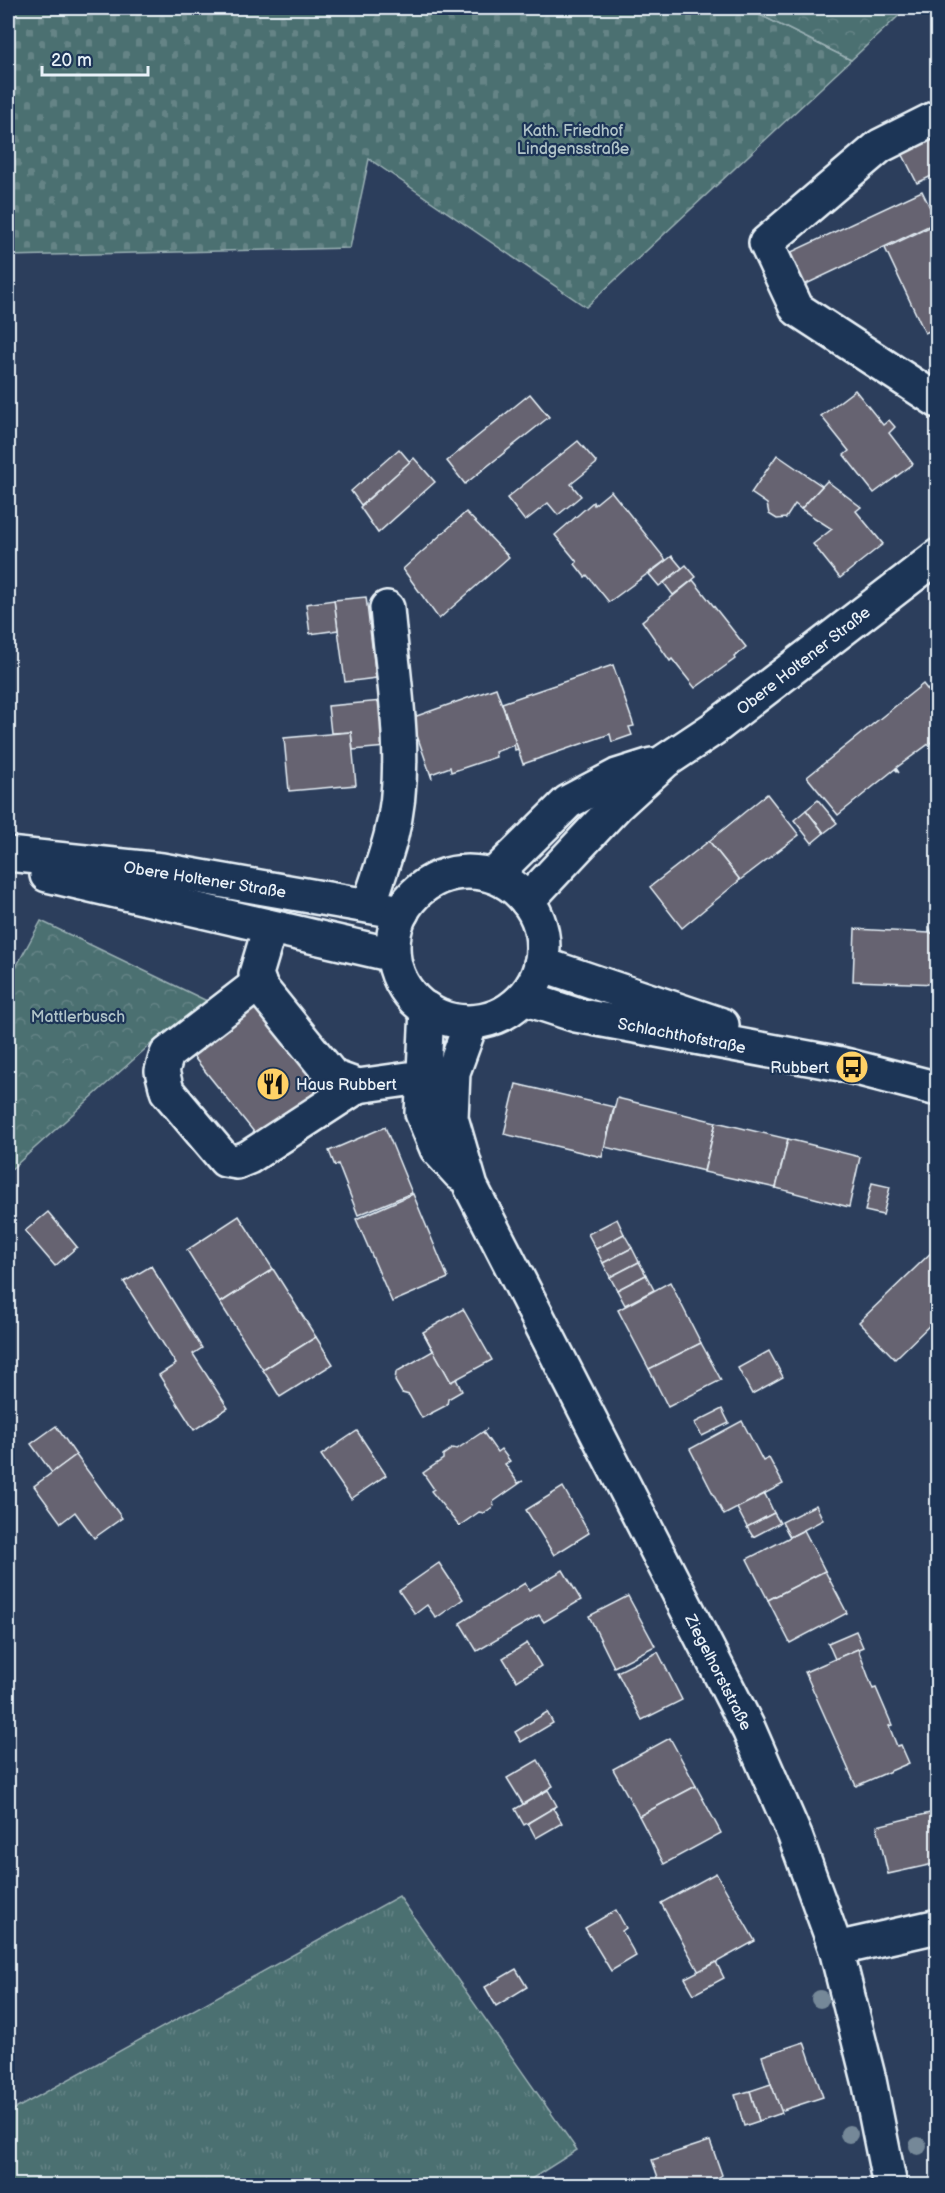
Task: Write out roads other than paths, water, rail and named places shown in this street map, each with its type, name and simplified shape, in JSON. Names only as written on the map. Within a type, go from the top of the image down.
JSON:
[{"type":"street","points":[[938,117],[880,146],[766,243],[797,309],[938,401]]},
{"type":"street","name":"Obere Holtener Straße","points":[[527,901],[617,805],[666,761],[713,729],[938,556]]},
{"type":"street","points":[[369,906],[392,834],[398,780],[399,748],[387,608]]},
{"type":"street","name":"Obere Holtener Straße","points":[[494,875],[568,802],[617,776],[666,761]]},
{"type":"street","name":"Obere Holtener Straße","points":[[8,854],[162,870],[402,912]]},
{"type":"street","name":"Obere Holtener Straße","points":[[8,865],[393,955]]},
{"type":"street","points":[[465,871],[494,875],[520,890],[527,901],[537,915],[544,943],[540,973],[525,998],[500,1016],[471,1023],[442,1019],[417,1003],[399,979],[393,955],[396,921],[412,895],[435,877],[465,871]]},
{"type":"street","points":[[270,927],[256,974],[259,983],[333,1077],[358,1086]]},
{"type":"street","name":"Schlachthofstraße","points":[[541,964],[841,1064]]},
{"type":"street","points":[[259,983],[167,1054],[162,1071],[167,1091],[225,1160],[237,1162],[249,1157],[358,1086],[422,1077]]},
{"type":"street","name":"Schlachthofstraße","points":[[525,998],[576,1015],[841,1064],[938,1089]]},
{"type":"street","name":"Ziegelhorststraße","points":[[427,1009],[422,1113],[437,1149],[471,1187]]},
{"type":"street","name":"Ziegelhorststraße","points":[[471,1023],[453,1072],[451,1118],[471,1187],[749,1730],[795,1836],[836,1949],[869,2080],[890,2186]]},
{"type":"street","points":[[836,1949],[938,1926]]},
{"type":"place","name":"Rubbert","points":[[852,1067]]},
{"type":"place","name":"Haus Rubbert","points":[[273,1084]]},
{"type":"park label","name":"Kath. Friedhof Lindgensstraße","points":[[573,139]]},
{"type":"park label","name":"Mattlerbusch","points":[[78,1016]]}]
